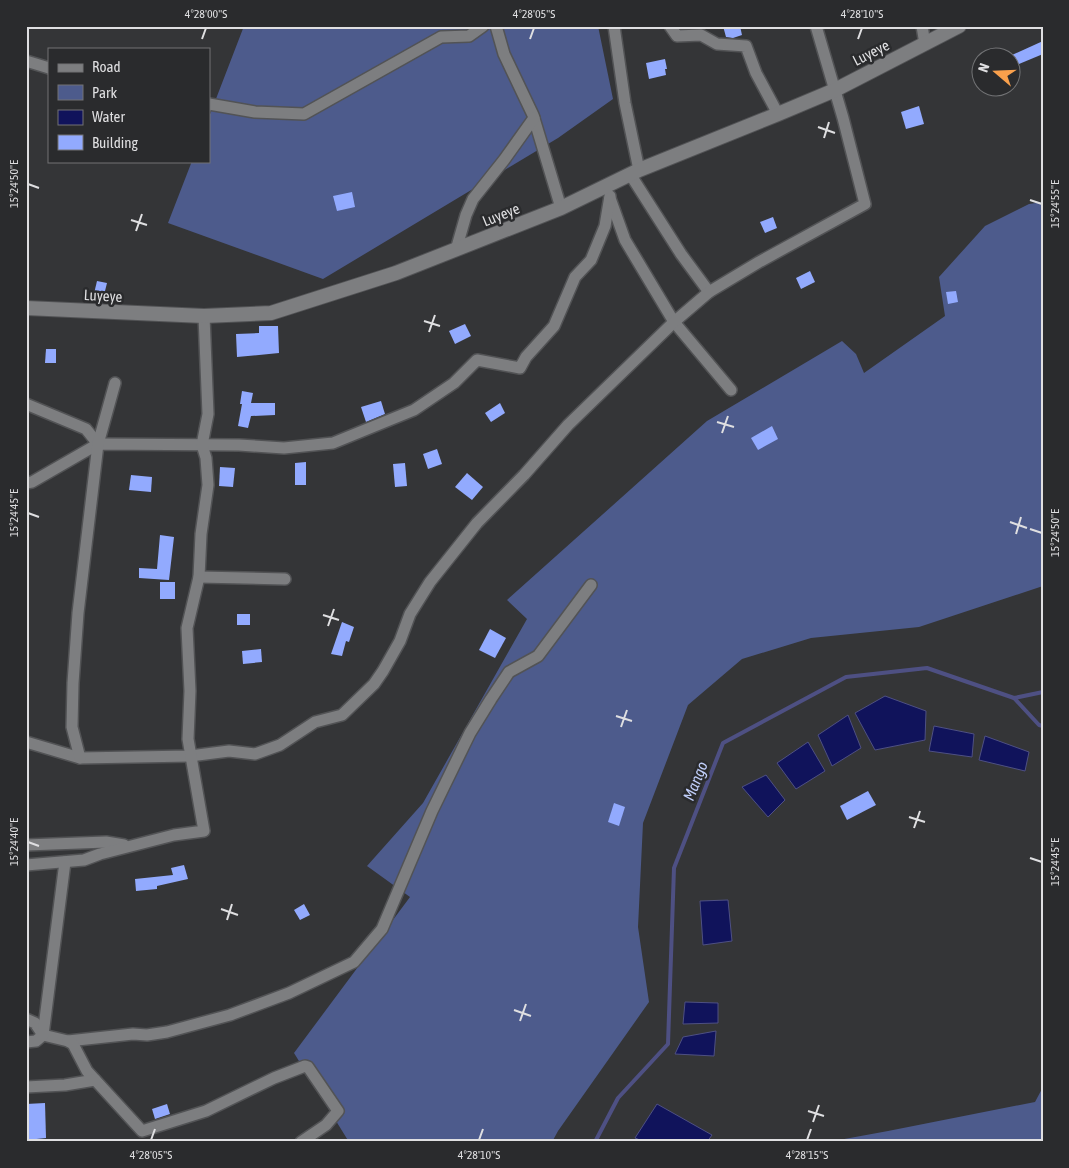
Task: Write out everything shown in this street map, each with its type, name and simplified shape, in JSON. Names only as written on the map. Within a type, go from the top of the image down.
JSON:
[{"type":"street","points":[[210,104],[255,112],[304,114],[441,37],[469,36],[483,26]]},
{"type":"street","points":[[496,26],[504,54],[534,118],[561,208]]},
{"type":"street","points":[[614,26],[634,172],[681,254],[709,292]]},
{"type":"street","points":[[670,26],[677,36],[701,35],[717,44],[746,46],[756,73],[778,114]]},
{"type":"street","points":[[27,744],[80,758],[190,756],[229,751],[255,754],[280,745],[315,722],[342,715],[374,684],[400,642],[410,614],[430,582],[477,523],[568,424],[674,322],[709,292],[759,262],[865,204],[816,26]]},
{"type":"street","points":[[922,26],[924,44]]},
{"type":"street","name":"Luyeye","points":[[26,308],[204,316],[272,313],[396,273],[608,190],[634,172],[835,90],[958,26]]},
{"type":"street","points":[[26,60],[48,68]]},
{"type":"street","points":[[456,250],[466,215],[474,199],[534,118]]},
{"type":"street","points":[[608,190],[625,240],[674,322],[732,390]]},
{"type":"street","points":[[28,484],[98,444],[202,444],[284,448],[333,443],[414,410],[454,383],[478,360],[520,368],[526,357],[554,326],[575,277],[591,260],[605,226],[608,190]]},
{"type":"street","points":[[26,865],[84,860],[174,835],[204,831],[195,771],[190,756],[187,721],[190,692],[187,628],[198,576],[201,534],[208,485],[206,458],[202,444],[208,414],[204,316]]},
{"type":"street","points":[[80,758],[72,727],[78,613],[98,444],[115,383]]},
{"type":"street","points":[[26,404],[86,429],[98,444]]},
{"type":"street","points":[[198,576],[285,579]]},
{"type":"street","points":[[68,1042],[167,1032],[230,1015],[289,993],[354,962],[382,929],[432,811],[470,733],[491,699],[509,672],[538,656],[591,585]]},
{"type":"street","points":[[26,845],[106,842],[129,846]]},
{"type":"street","points":[[26,1042],[36,1041],[43,1035],[65,862]]},
{"type":"street","points":[[26,1019],[35,1023],[43,1035],[73,1044],[81,1061],[95,1080],[140,1129],[145,1131],[206,1111],[274,1078],[305,1066],[310,1069],[338,1111],[326,1125],[301,1142]]},
{"type":"street","points":[[26,1087],[65,1085],[95,1080]]},
{"type":"green space","points":[[244,26],[598,26],[613,99],[558,138],[323,279],[168,223],[192,162],[210,162],[210,114]]},
{"type":"green space","points":[[1043,202],[1043,586],[919,627],[811,638],[742,659],[688,705],[643,823],[638,927],[649,1002],[552,1142],[349,1142],[294,1053],[410,897],[367,866],[423,803],[527,619],[507,600],[707,421],[842,341],[856,354],[864,373],[945,316],[939,277],[985,226],[1029,204]]},
{"type":"green space","points":[[1043,1087],[1043,1142],[828,1142],[1035,1102]]},
{"type":"water","points":[[885,696],[926,711],[925,740],[875,750],[855,713]]},
{"type":"water","points":[[848,715],[861,748],[832,766],[818,735]]},
{"type":"water","points":[[934,726],[974,734],[972,757],[929,751]]},
{"type":"water","points":[[985,736],[1029,752],[1025,771],[979,760]]},
{"type":"water","points":[[808,742],[825,771],[796,789],[777,763]]},
{"type":"water","points":[[766,775],[785,800],[768,817],[742,787]]},
{"type":"water","points":[[728,900],[732,941],[703,945],[700,901]]},
{"type":"water","points":[[685,1002],[718,1003],[718,1023],[683,1024]]},
{"type":"water","points":[[716,1031],[714,1056],[675,1054],[683,1037]]},
{"type":"water","points":[[657,1104],[712,1135],[707,1142],[645,1142],[635,1138]]},
{"type":"building","points":[[723,26],[740,26],[742,35],[733,38],[726,37]]},
{"type":"building","points":[[1043,41],[1043,54],[1022,63],[1022,50]]},
{"type":"building","points":[[665,59],[666,75],[649,79],[646,63]]},
{"type":"building","points":[[919,106],[924,124],[906,129],[901,112]]},
{"type":"building","points":[[352,192],[355,207],[337,211],[333,196]]},
{"type":"building","points":[[773,217],[777,228],[765,233],[760,222]]},
{"type":"building","points":[[810,271],[815,282],[801,289],[796,278]]},
{"type":"building","points":[[97,281],[107,283],[102,303],[92,302]]},
{"type":"building","points":[[956,291],[958,302],[948,304],[946,292]]},
{"type":"building","points":[[465,324],[471,336],[455,344],[449,331]]},
{"type":"building","points":[[259,326],[278,326],[279,353],[237,357],[236,334],[259,333]]},
{"type":"building","points":[[46,349],[56,349],[56,363],[45,363]]},
{"type":"building","points":[[242,391],[253,393],[251,403],[275,403],[275,415],[251,416],[248,428],[238,426]]},
{"type":"building","points":[[381,401],[385,414],[366,422],[361,407]]},
{"type":"building","points":[[500,403],[505,413],[491,422],[485,413]]},
{"type":"building","points":[[772,426],[778,439],[758,450],[751,438]]},
{"type":"building","points":[[437,449],[442,464],[428,469],[423,454]]},
{"type":"building","points":[[306,462],[306,485],[295,485],[295,463]]},
{"type":"building","points":[[405,463],[407,486],[395,487],[393,464]]},
{"type":"building","points":[[220,467],[235,468],[233,487],[219,486]]},
{"type":"building","points":[[467,473],[483,487],[472,500],[455,487]]},
{"type":"building","points":[[131,475],[152,477],[151,492],[129,490]]},
{"type":"building","points":[[160,535],[174,537],[169,580],[139,578],[139,568],[157,569]]},
{"type":"building","points":[[160,582],[175,582],[175,599],[160,599]]},
{"type":"building","points":[[237,614],[250,614],[250,625],[237,625]]},
{"type":"building","points":[[342,622],[354,627],[349,642],[346,641],[342,656],[331,654]]},
{"type":"building","points":[[490,629],[506,638],[495,658],[479,650]]},
{"type":"building","points":[[261,649],[262,662],[243,664],[242,651]]},
{"type":"building","points":[[868,791],[876,805],[847,820],[840,806]]},
{"type":"building","points":[[614,803],[625,807],[619,826],[608,822]]},
{"type":"building","points":[[184,865],[188,879],[157,886],[157,889],[136,891],[135,879],[173,875],[171,868]]},
{"type":"building","points":[[304,904],[310,915],[300,920],[294,910]]},
{"type":"building","points":[[45,1103],[46,1138],[27,1140],[26,1104]]},
{"type":"building","points":[[167,1104],[170,1114],[155,1119],[152,1109]]},
{"type":"waterway","name":"Mango","points":[[595,1142],[618,1098],[668,1044],[674,868],[723,743],[846,677],[927,668],[1014,698],[1043,692]]},
{"type":"waterway","points":[[1014,698],[1039,725],[1043,726]]}]
